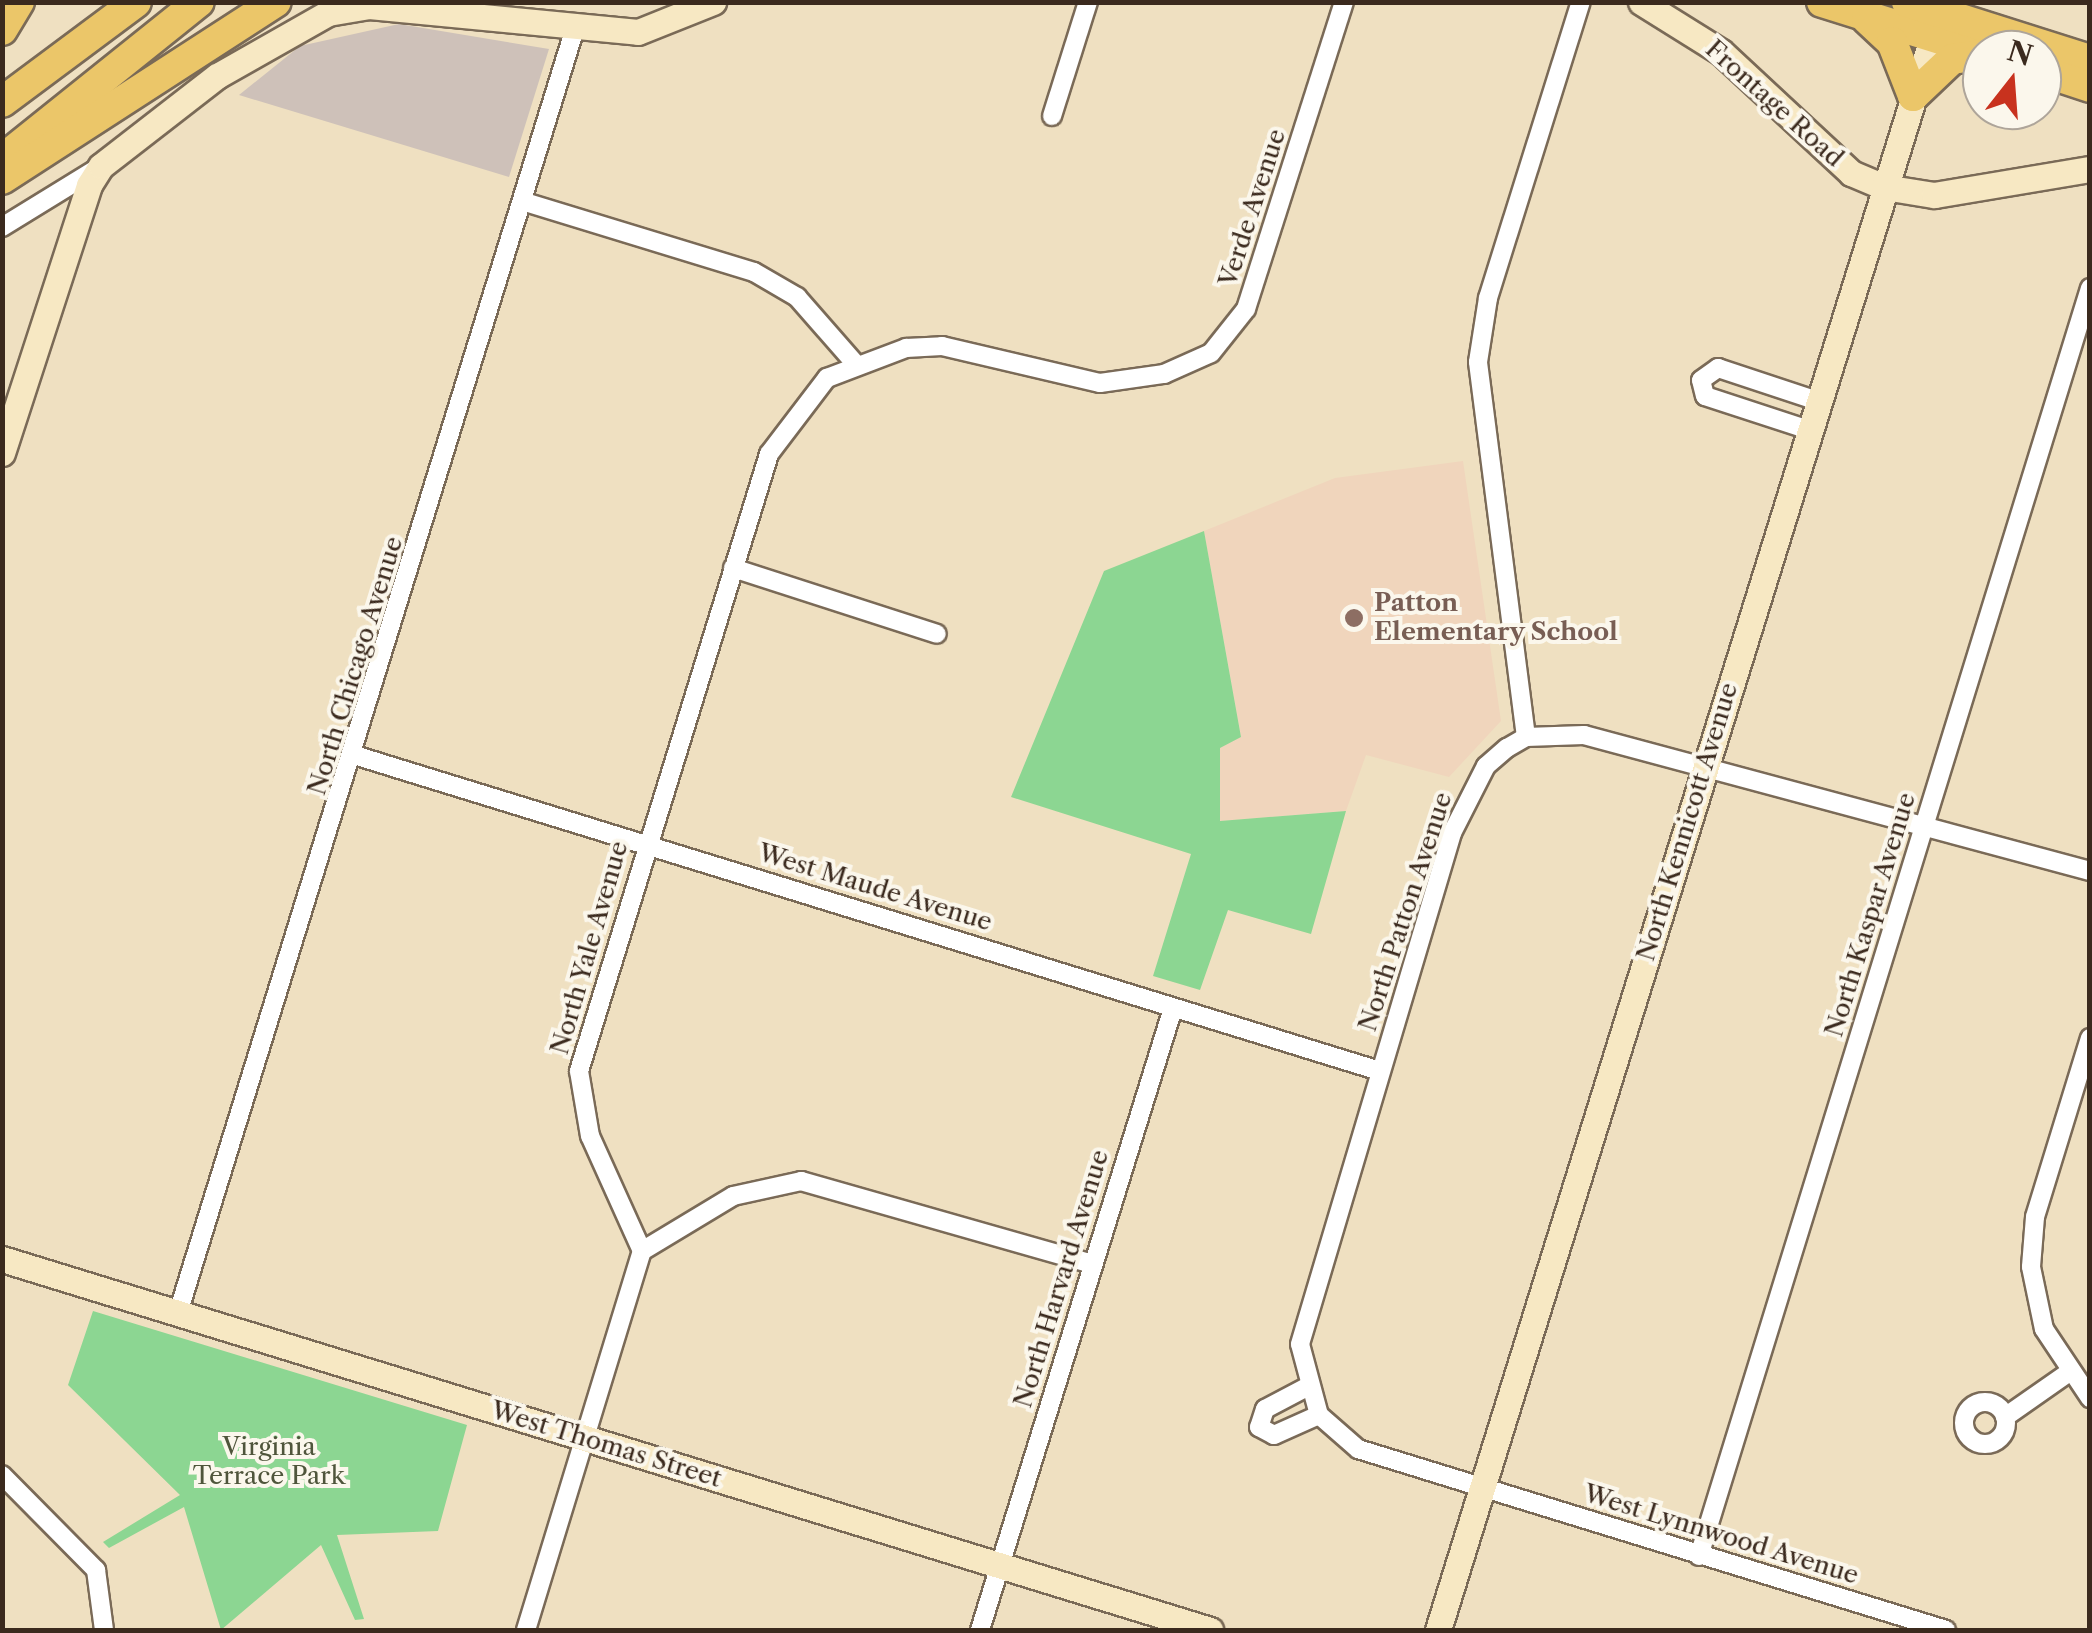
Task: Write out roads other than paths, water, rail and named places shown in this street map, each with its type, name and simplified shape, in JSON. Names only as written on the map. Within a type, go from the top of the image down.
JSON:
[{"type":"highway","points":[[2,30],[19,2]]},
{"type":"highway","points":[[2,102],[136,2]]},
{"type":"highway","points":[[2,158],[199,2]]},
{"type":"highway","points":[[2,179],[276,2]]},
{"type":"highway","points":[[1822,2],[1861,14],[1946,13],[1968,30]]},
{"type":"highway","points":[[1907,2],[1946,13],[1968,30]]},
{"type":"highway","points":[[1861,14],[1892,42],[1913,96],[1952,59],[1962,56]]},
{"type":"highway","points":[[2062,56],[2090,60]]},
{"type":"highway","points":[[2062,78],[2090,87]]},
{"type":"street","points":[[2,226],[102,166],[217,76],[328,14],[454,11],[574,31],[638,32],[712,2]]},
{"type":"street","points":[[1052,116],[1088,2]]},
{"type":"street","name":"Verde Avenue","points":[[854,362],[942,346],[1100,383],[1164,374],[1210,353],[1246,309],[1344,2]]},
{"type":"street","points":[[1581,2],[1488,298],[1478,362],[1526,737],[1584,735],[2090,871]]},
{"type":"street","name":"Frontage Road","points":[[1640,2],[1720,52],[1851,173],[1884,187],[1964,192],[2090,169]]},
{"type":"street","name":"North Kennicott Avenue","points":[[1438,1630],[1884,187],[1913,96],[1946,13]]},
{"type":"street","name":"North Chicago Avenue","points":[[178,1313],[354,755],[574,31]]},
{"type":"street","points":[[4,442],[77,214],[102,166]]},
{"type":"street","points":[[524,202],[754,272],[796,297],[854,362]]},
{"type":"street","name":"North Kaspar Avenue","points":[[1700,1556],[2090,288]]},
{"type":"street","name":"North Yale Avenue","points":[[642,1251],[590,1136],[579,1071],[768,454],[804,402],[854,362]]},
{"type":"street","points":[[1809,430],[1704,396],[1701,380],[1718,368],[1818,401]]},
{"type":"street","points":[[733,568],[937,634]]},
{"type":"street","name":"North Patton Avenue","points":[[1481,1487],[1358,1449],[1318,1415],[1305,1388],[1300,1344],[1458,819],[1486,766],[1526,737]]},
{"type":"street","name":"West Maude Avenue","points":[[354,755],[1380,1071]]},
{"type":"street","name":"North Harvard Avenue","points":[[980,1630],[1173,1008]]},
{"type":"street","points":[[2090,1038],[2032,1246],[2044,1329],[2068,1374],[2090,1398]]},
{"type":"street","points":[[526,1630],[642,1251],[733,1196],[801,1181],[1092,1264]]},
{"type":"street","name":"West Thomas Street","points":[[2,1259],[1210,1630]]},
{"type":"street","points":[[2005,1417],[2068,1374]]},
{"type":"street","points":[[1305,1388],[1264,1410],[1259,1427],[1274,1435],[1318,1415]]},
{"type":"street","points":[[2,1476],[96,1570],[104,1630]]},
{"type":"street","name":"West Lynnwood Avenue","points":[[1481,1487],[1946,1630]]},
{"type":"place","name":"Patton Elementary School","points":[[1354,618]]},
{"type":"park label","name":"Virginia Terrace Park","points":[[269,1462]]}]
